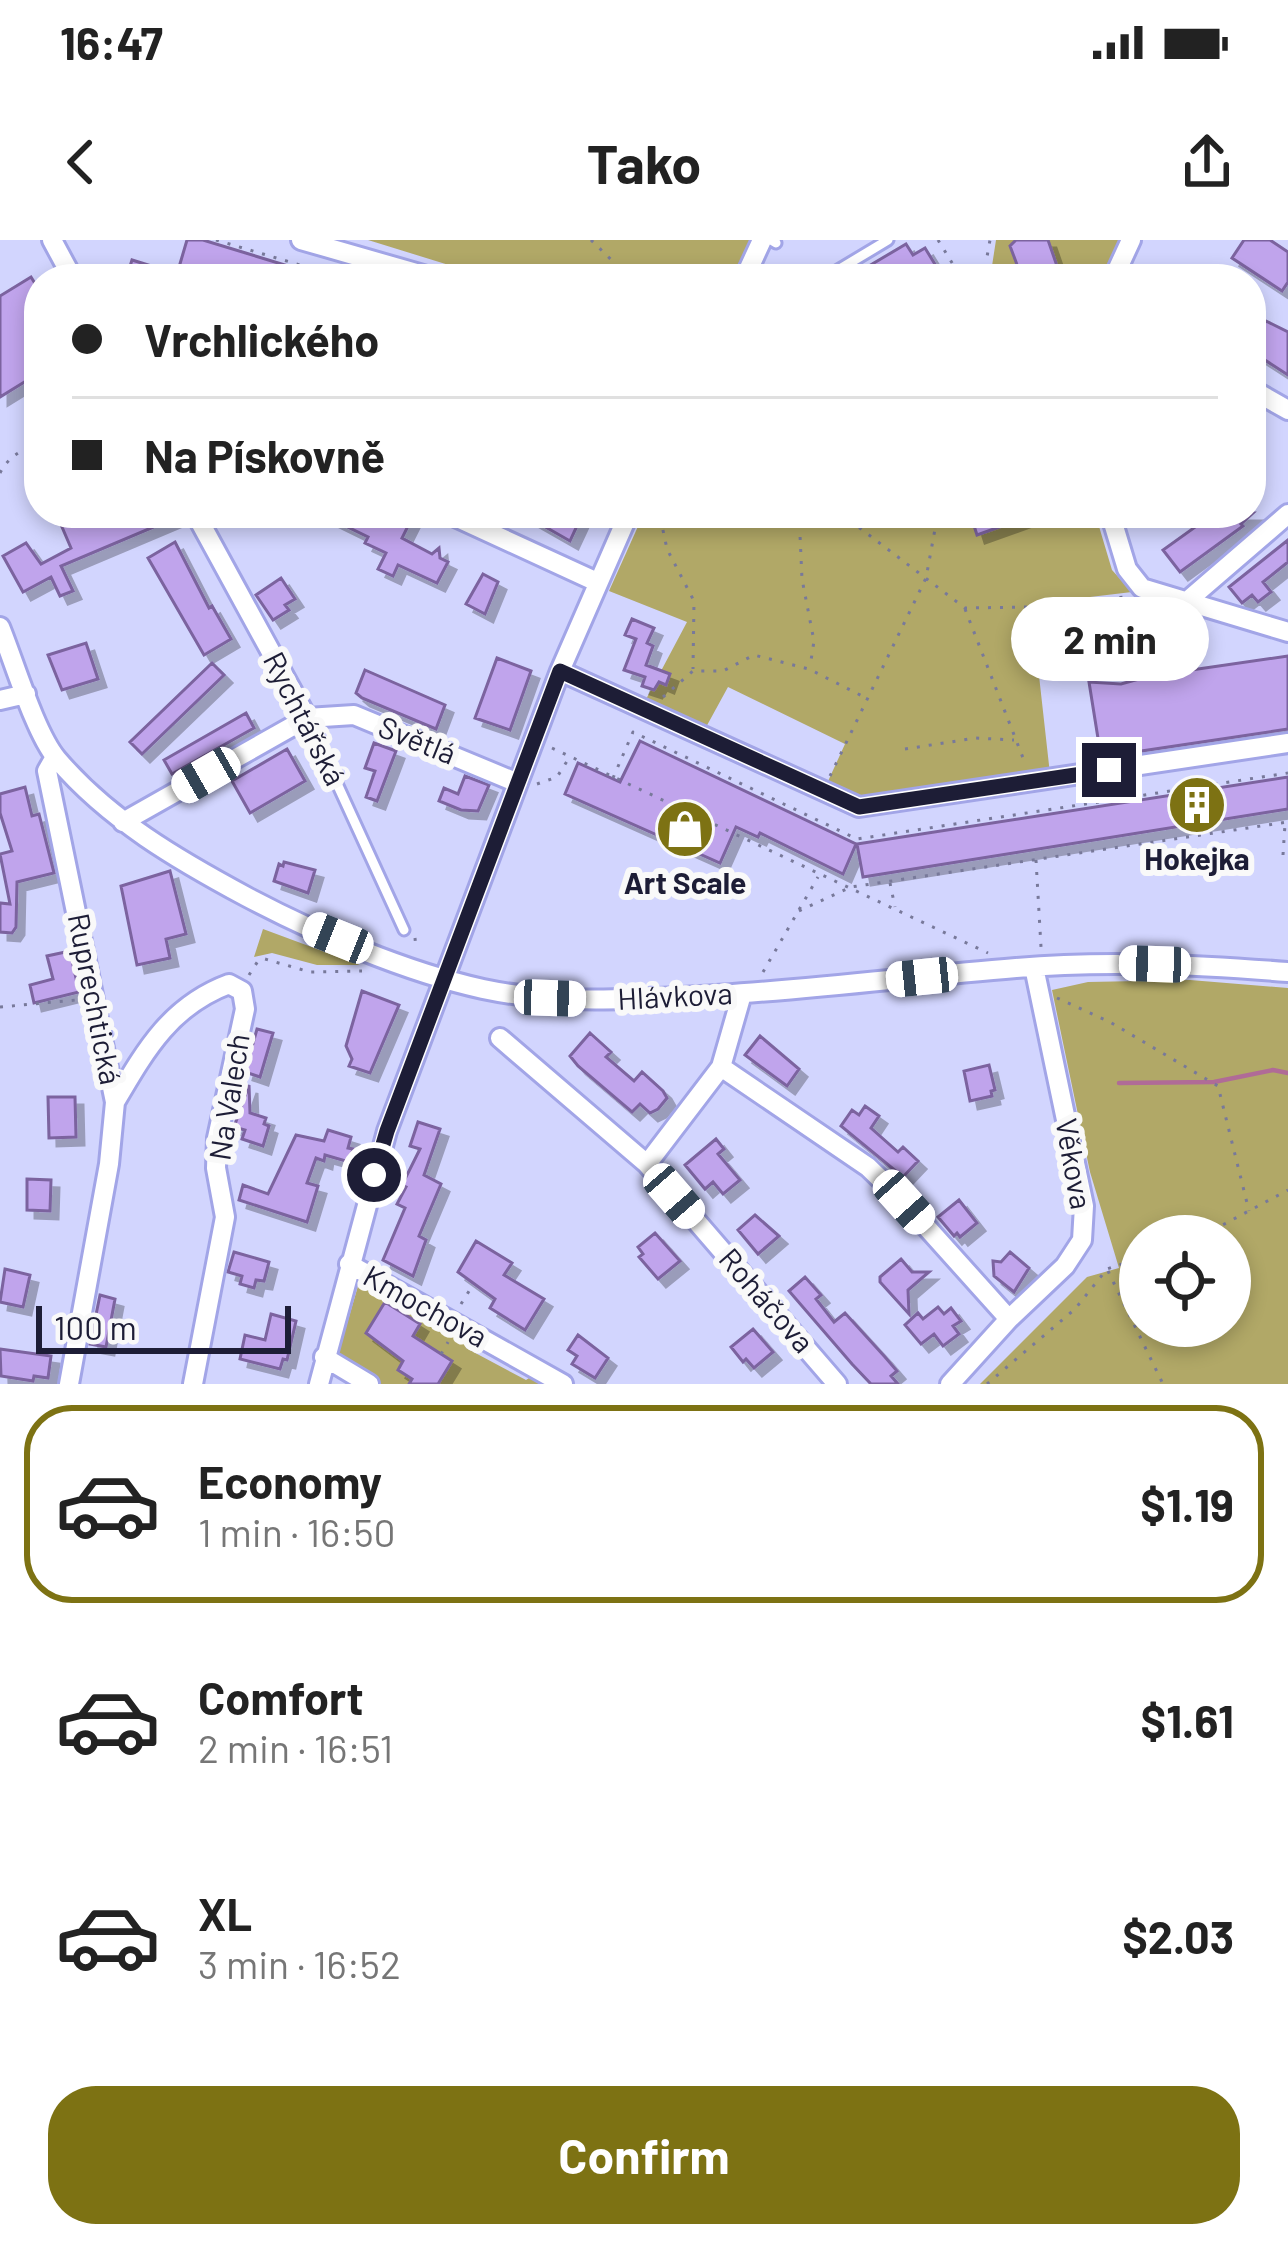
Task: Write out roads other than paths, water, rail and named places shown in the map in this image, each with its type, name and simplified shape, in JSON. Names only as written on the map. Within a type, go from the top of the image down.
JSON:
[{"type":"street","points":[[301,240],[385,264]]},
{"type":"street","points":[[1186,602],[1288,514]]},
{"type":"street","name":"Rychtářská","points":[[204,528],[307,718]]},
{"type":"street","points":[[480,528],[597,582]]},
{"type":"street","points":[[319,1384],[387,1131],[522,785],[560,671],[622,528]]},
{"type":"street","points":[[1115,528],[1130,575],[1149,592],[1288,632]]},
{"type":"street","name":"Ruprechtická","points":[[0,626],[55,757],[47,771],[115,1102],[109,1163],[69,1384]]},
{"type":"street","points":[[560,671],[859,807],[1288,743]]},
{"type":"street","points":[[0,700],[26,694]]},
{"type":"street","name":"Světlá","points":[[307,718],[354,715],[522,785]]},
{"type":"street","points":[[123,822],[307,718]]},
{"type":"street","name":"Hlávkova","points":[[55,757],[123,822],[168,853],[285,917],[482,989],[613,1000],[742,994],[1038,958],[1288,972]]},
{"type":"street","name":"Věkova","points":[[950,1384],[1065,1266],[1082,1240],[1084,1206],[1039,991],[1038,958]]},
{"type":"street","name":"Na Valech","points":[[115,1102],[153,1036],[212,991],[229,984],[240,990],[245,1009],[217,1138],[216,1168],[225,1217],[193,1384]]},
{"type":"street","points":[[647,1164],[721,1067],[742,994]]},
{"type":"street","name":"Roháčova","points":[[500,1038],[647,1164],[837,1384]]},
{"type":"street","points":[[721,1067],[868,1167],[1009,1319]]},
{"type":"street","name":"Kmochova","points":[[349,1264],[563,1384]]},
{"type":"street","points":[[324,1357],[369,1384]]},
{"type":"lane","points":[[848,264],[889,240]]},
{"type":"lane","name":"Rychtářská","points":[[307,718],[404,930]]},
{"type":"waterway","points":[[1119,1083],[1214,1082],[1273,1070],[1288,1073]]},
{"type":"place","name":"Hokejka","points":[[1197,805]]},
{"type":"place","name":"Art Scale","points":[[685,829]]}]
